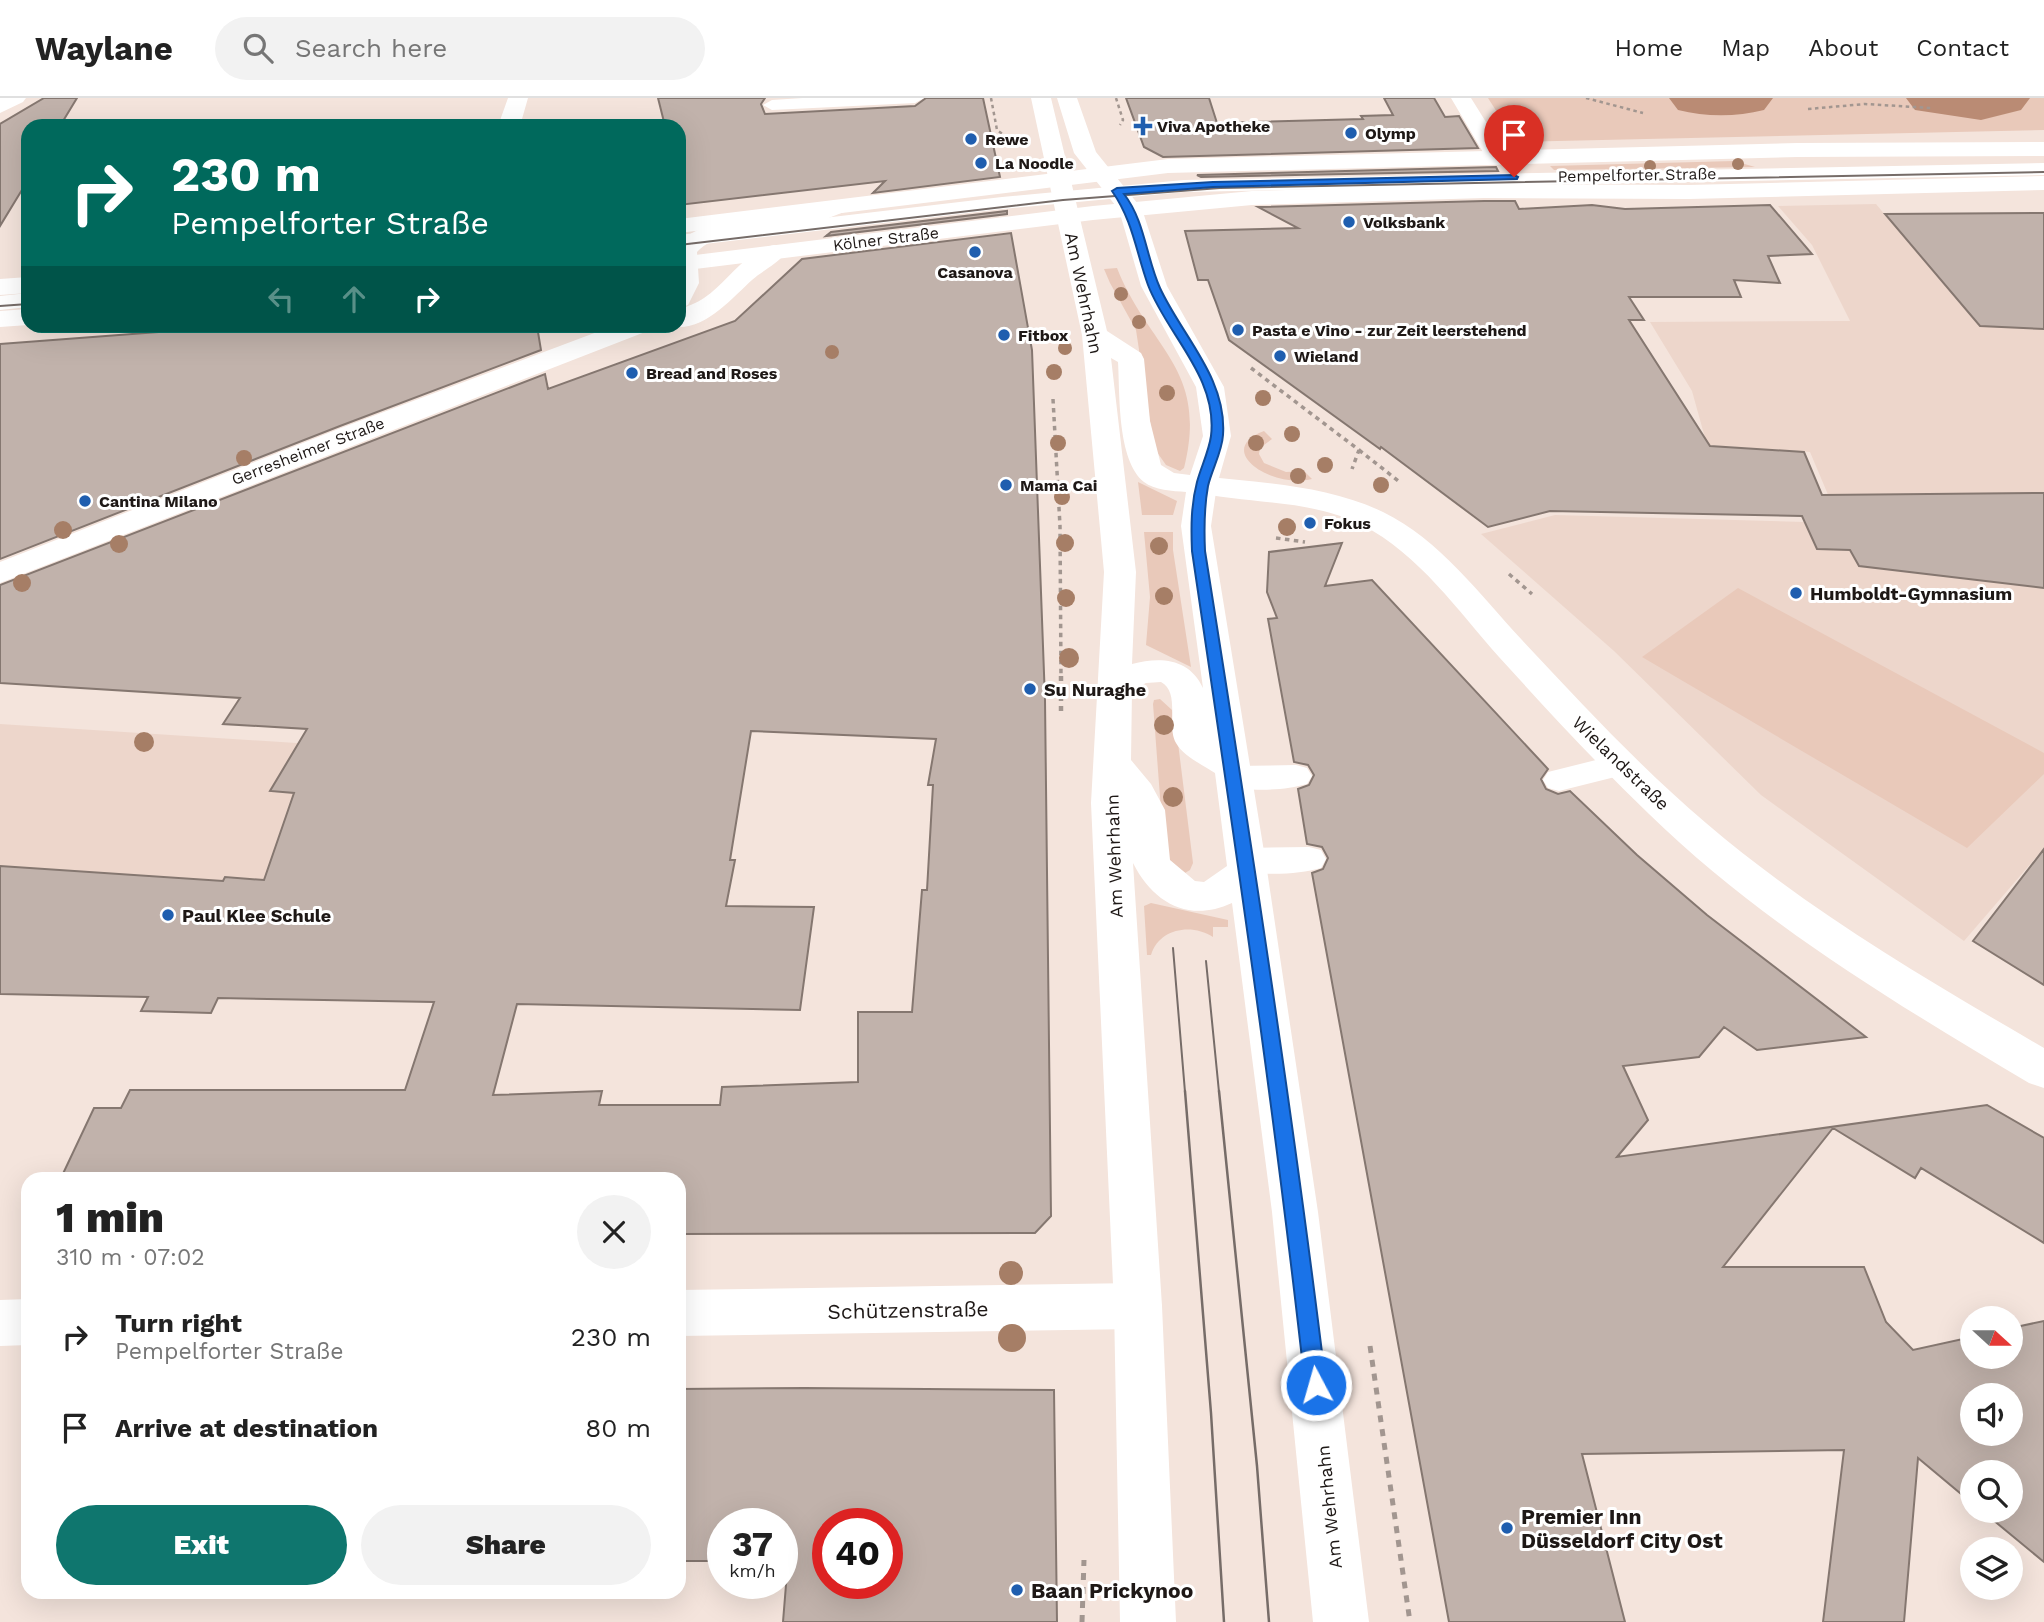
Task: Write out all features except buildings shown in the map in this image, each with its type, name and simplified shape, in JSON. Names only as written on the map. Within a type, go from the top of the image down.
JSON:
[{"type":"street","points":[[0,107],[16,98]]},
{"type":"street","points":[[511,119],[518,98]]},
{"type":"street","name":"Am Wehrhahn","points":[[1041,98],[1056,154],[1063,198],[1095,335],[1120,572],[1121,607],[1110,803],[1138,1306],[1147,1622]]},
{"type":"street","name":"Am Wehrhahn","points":[[1068,98],[1085,153],[1108,188],[1167,313],[1199,363],[1210,387],[1216,415],[1217,436],[1202,485],[1196,526],[1198,551],[1234,773],[1308,1306],[1341,1622]]},
{"type":"street","points":[[1461,98],[1498,159]]},
{"type":"street","name":"Pempelforter Straße","points":[[1108,188],[1252,198],[1537,175],[1731,154],[1797,150],[2044,149]]},
{"type":"street","points":[[1572,191],[1625,186],[1763,183],[1774,181],[1779,172],[1760,159],[1731,154]]},
{"type":"street","name":"Pempelforter Straße","points":[[1093,213],[1108,188],[1188,166],[1498,159],[1572,191],[1702,191],[2044,183]]},
{"type":"street","name":"Kölner Straße","points":[[686,247],[774,253],[1108,188]]},
{"type":"street","name":"Kölner Straße","points":[[686,246],[721,232],[787,225],[836,207],[1063,198],[1093,213]]},
{"type":"street","points":[[686,317],[714,303],[745,273],[774,253]]},
{"type":"street","points":[[686,264],[686,289]]},
{"type":"street","points":[[0,287],[21,286]]},
{"type":"street","points":[[0,319],[21,318]]},
{"type":"street","name":"Gerresheimer Straße","points":[[0,573],[351,434],[619,333]]},
{"type":"street","name":"Wielandstraße","points":[[1095,335],[1131,359],[1143,461],[1148,469],[1161,478],[1202,485],[1332,523],[1371,518],[1396,533],[1412,546],[1620,765],[1718,854],[1898,984],[2044,1070]]},
{"type":"street","points":[[1115,685],[1127,676],[1142,671],[1158,671],[1180,679],[1185,686],[1191,738],[1234,773]]},
{"type":"street","points":[[1114,765],[1146,805],[1150,858],[1160,876],[1169,884],[1187,896],[1198,899],[1211,897],[1223,891],[1247,865]]},
{"type":"street","name":"Schützenstraße","points":[[686,1313],[1138,1306]]},
{"type":"street","points":[[0,1322],[21,1322]]},
{"type":"lane","points":[[772,105],[915,98]]},
{"type":"lane","name":"Pempelforter Straße","points":[[1537,175],[2044,169]]},
{"type":"lane","name":"Pempelforter Straße","points":[[686,247],[1063,198],[1108,188]]},
{"type":"lane","points":[[0,303],[21,301]]},
{"type":"lane","points":[[1559,780],[1620,765]]},
{"type":"lane","points":[[1234,773],[1296,776]]},
{"type":"lane","points":[[1247,865],[1310,859]]},
{"type":"path","points":[[991,98],[996,130],[1010,139]]},
{"type":"path","points":[[1247,366],[1359,450],[1332,523],[1301,542],[1263,536]]},
{"type":"path","points":[[1053,397],[1060,526],[1061,718]]},
{"type":"shaded area","points":[[1488,98],[2044,98],[2044,130],[1516,142]]},
{"type":"shaded area","points":[[1734,161],[1755,167],[1554,170],[1550,166]]},
{"type":"shaded area","name":"Humboldt-Gymnasium","points":[[1876,204],[1891,222],[1963,223],[2044,247],[2044,848],[1964,941],[1761,795],[1614,651],[1481,534],[1555,515],[1840,523],[1810,452],[1707,445],[1692,391],[1650,322],[1850,321],[1812,245],[1778,206]]},
{"type":"shaded area","points":[[1117,268],[1130,296],[1172,361],[1182,382],[1189,406],[1190,434],[1184,468],[1180,471],[1166,465],[1154,448],[1136,330],[1104,269]]},
{"type":"shaded area","points":[[1264,431],[1272,439],[1260,448],[1259,454],[1264,463],[1286,472],[1304,471],[1312,479],[1296,481],[1280,478],[1254,466],[1246,457],[1244,448],[1250,439]]},
{"type":"shaded area","points":[[1138,482],[1177,501],[1173,515],[1142,515]]},
{"type":"shaded area","points":[[1144,532],[1173,532],[1173,550],[1191,667],[1146,645],[1150,597]]},
{"type":"shaded area","points":[[1738,588],[2044,753],[2044,774],[1967,848],[1642,657]]},
{"type":"shaded area","points":[[1160,699],[1172,710],[1175,719],[1193,863],[1185,873],[1165,863],[1153,704],[1154,700]]},
{"type":"shaded area","name":"Paul Klee Schule","points":[[0,724],[404,750],[302,1000],[0,994]]},
{"type":"shaded area","points":[[1151,903],[1228,920],[1228,927],[1213,927],[1213,937],[1196,930],[1177,931],[1161,939],[1151,955],[1147,955],[1144,906]]},
{"type":"waterway","points":[[1698,98],[1744,98]]},
{"type":"waterway","points":[[1935,98],[1981,103],[2001,98]]},
{"type":"tram line","points":[[686,244],[1063,200],[1220,188],[2044,172]]},
{"type":"tram line","points":[[0,306],[21,304]]},
{"type":"tram line","points":[[1173,948],[1185,1092]]},
{"type":"tram line","points":[[1206,961],[1219,1092]]},
{"type":"tram line","points":[[1185,1091],[1211,1413],[1224,1622]]},
{"type":"tram line","points":[[1219,1091],[1257,1466],[1269,1622]]},
{"type":"place","name":"Viva Apotheke","points":[[1143,126]]},
{"type":"place","name":"Olymp","points":[[1351,133]]},
{"type":"place","name":"Rewe","points":[[971,139]]},
{"type":"place","name":"La Noodle","points":[[981,163]]},
{"type":"place","name":"Volksbank","points":[[1349,222]]},
{"type":"place","name":"Casanova","points":[[975,252]]},
{"type":"place","name":"Pasta e Vino - zur Zeit leerstehend","points":[[1238,330]]},
{"type":"place","name":"Fitbox","points":[[1004,335]]},
{"type":"place","name":"Wieland","points":[[1280,356]]},
{"type":"place","name":"Bread and Roses","points":[[632,373]]},
{"type":"place","name":"Mama Cai","points":[[1006,485]]},
{"type":"place","name":"Cantina Milano","points":[[85,501]]},
{"type":"place","name":"Fokus","points":[[1310,523]]},
{"type":"place","name":"Humboldt-Gymnasium","points":[[1796,593]]},
{"type":"place","name":"Su Nuraghe","points":[[1030,689]]},
{"type":"place","name":"Paul Klee Schule","points":[[168,915]]},
{"type":"place","name":"Premier Inn Düsseldorf City Ost","points":[[1507,1528]]},
{"type":"place","name":"Baan Prickynoo","points":[[1017,1590]]},
{"type":"route","points":[[1316,1385],[1308,1306],[1254,915],[1198,551],[1197,515],[1202,485],[1217,436],[1216,415],[1210,387],[1154,286],[1130,209],[1117,191],[1213,184],[1514,177]]}]
